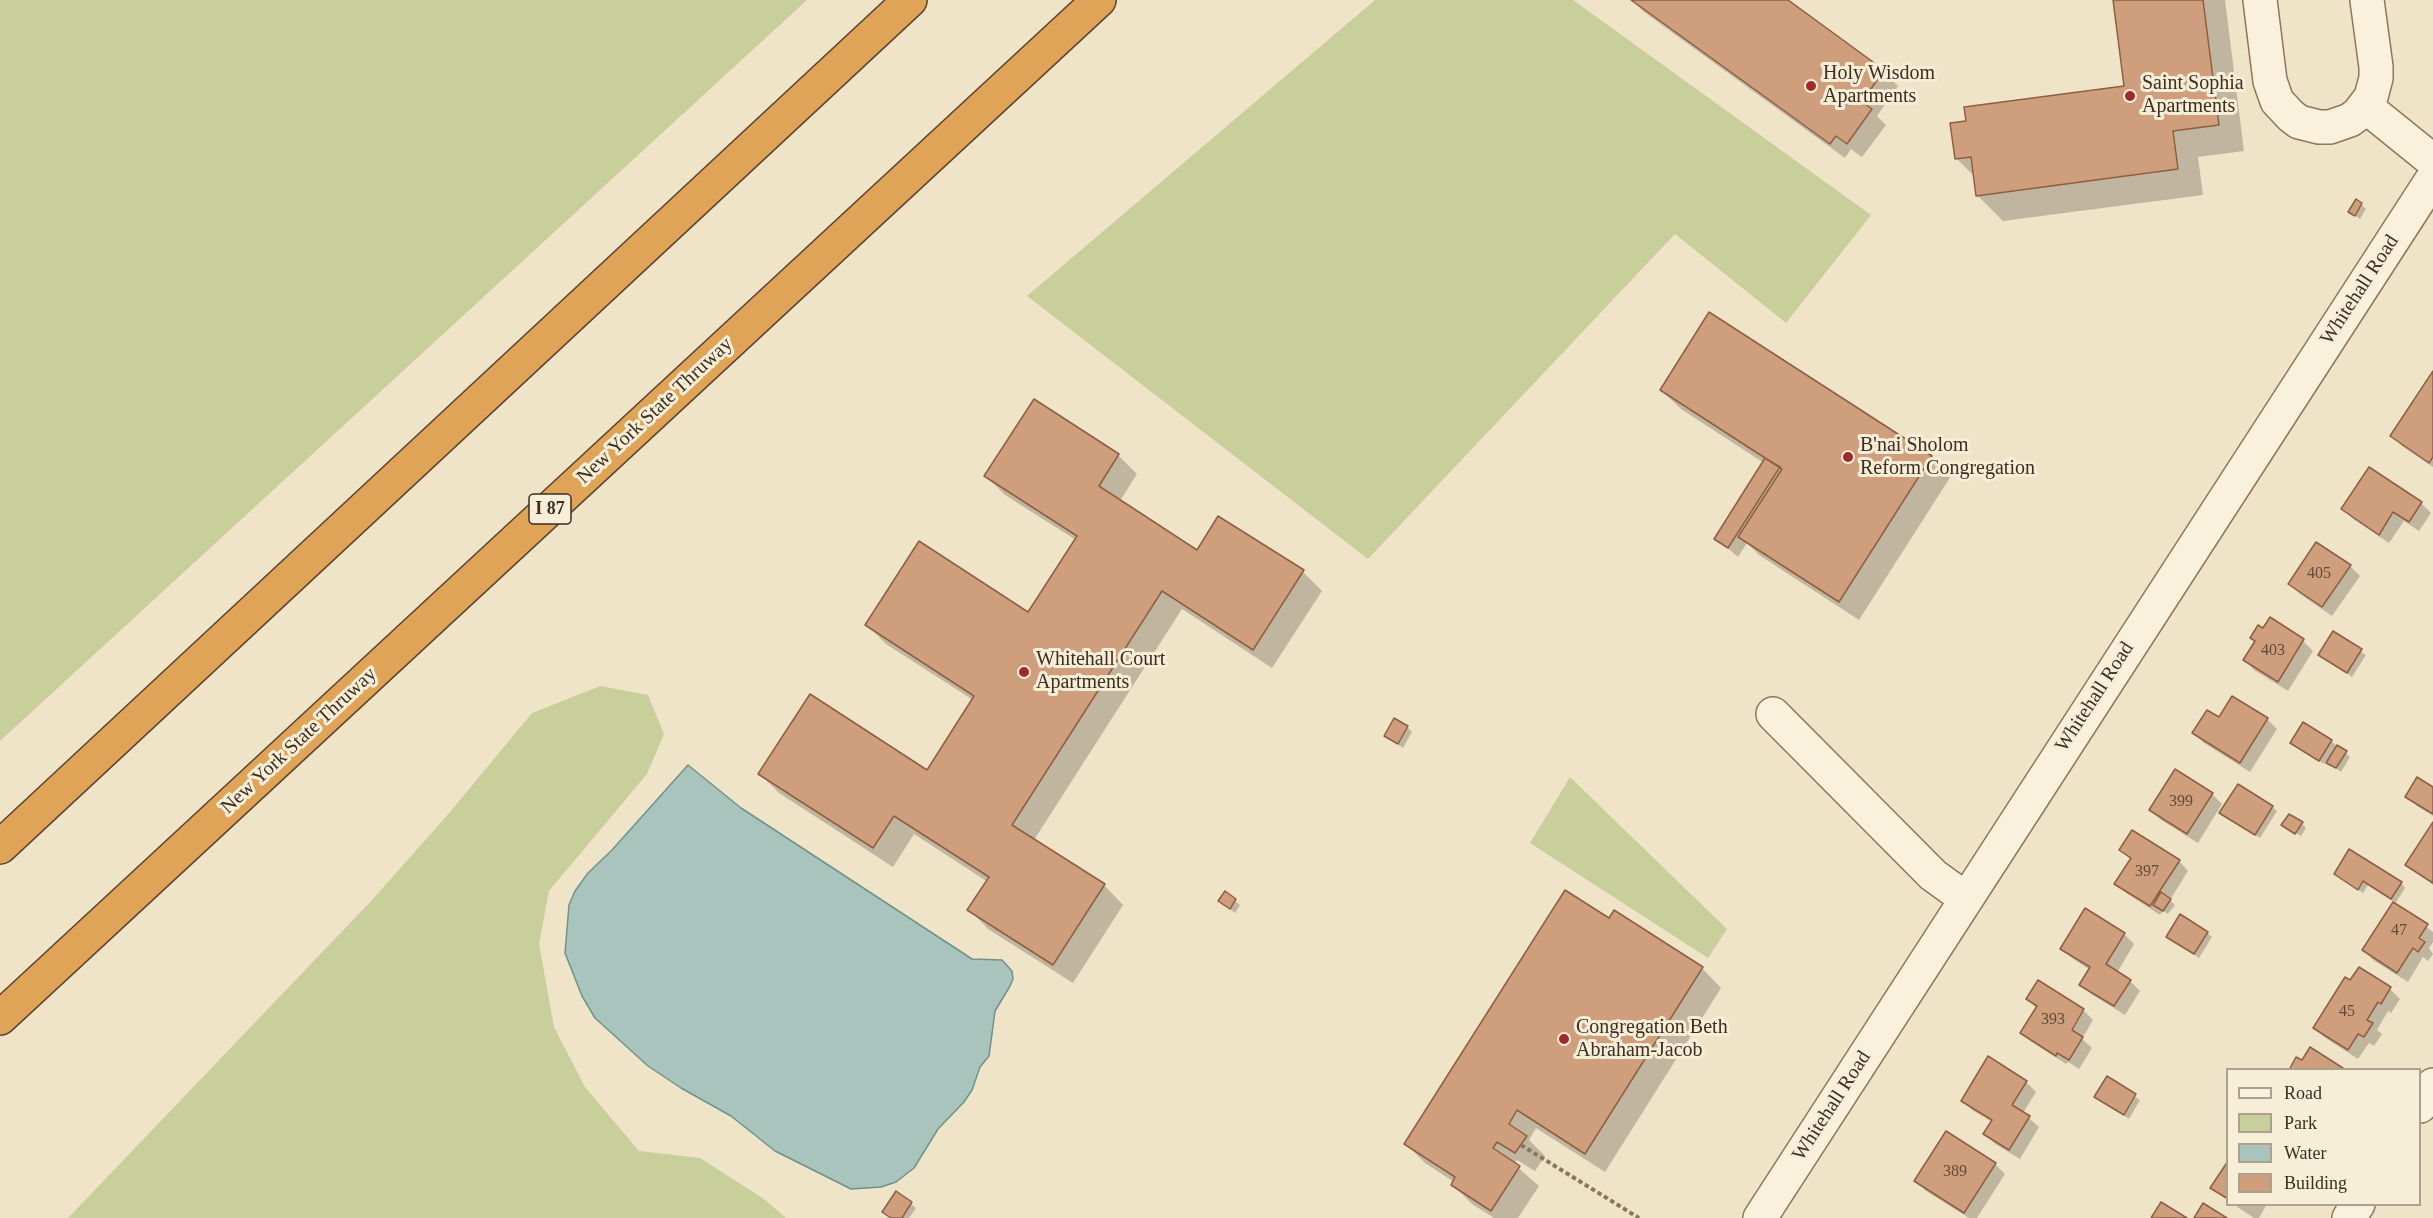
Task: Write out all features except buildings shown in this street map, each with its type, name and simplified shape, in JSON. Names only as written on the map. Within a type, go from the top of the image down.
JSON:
[{"type":"highway","points":[[0,847],[910,0]]},
{"type":"highway","name":"New York State Thruway","points":[[0,1018],[1099,0]]},
{"type":"street","points":[[2260,0],[2270,81],[2277,101],[2290,116],[2309,125],[2330,127],[2350,120],[2371,98],[2376,78],[2367,0]]},
{"type":"street","points":[[2365,106],[2433,161]]},
{"type":"street","name":"Whitehall Road","points":[[1760,1218],[2433,178]]},
{"type":"street","points":[[1773,714],[1933,875],[1966,899]]},
{"type":"street","points":[[2421,1104],[2433,1085]]},
{"type":"path","points":[[1521,1145],[1639,1218]]},
{"type":"green space","points":[[0,0],[807,0],[0,741]]},
{"type":"green space","points":[[1375,0],[1573,0],[1871,215],[1786,323],[1675,234],[1368,559],[1027,296]]},
{"type":"green space","points":[[600,686],[648,695],[664,734],[647,774],[549,891],[539,944],[554,1027],[585,1087],[639,1151],[700,1158],[764,1199],[786,1218],[68,1218],[372,900],[450,812],[532,713]]},
{"type":"green space","points":[[1570,777],[1727,929],[1708,958],[1530,843]]},
{"type":"water","points":[[688,765],[741,808],[972,959],[1002,960],[1012,971],[1013,979],[995,1011],[989,1056],[980,1067],[972,1090],[964,1102],[938,1129],[914,1168],[896,1182],[881,1187],[851,1189],[775,1151],[731,1116],[681,1088],[648,1066],[595,1018],[582,996],[565,953],[569,905],[575,891],[588,873],[612,850]]},
{"type":"place","name":"Holy Wisdom Apartments","points":[[1811,86]]},
{"type":"place","name":"Saint Sophia Apartments","points":[[2130,96]]},
{"type":"place","name":"B'nai Sholom Reform Congregation","points":[[1848,457]]},
{"type":"place","name":"Whitehall Court Apartments","points":[[1024,672]]},
{"type":"place","name":"Congregation Beth Abraham-Jacob","points":[[1564,1039]]}]
